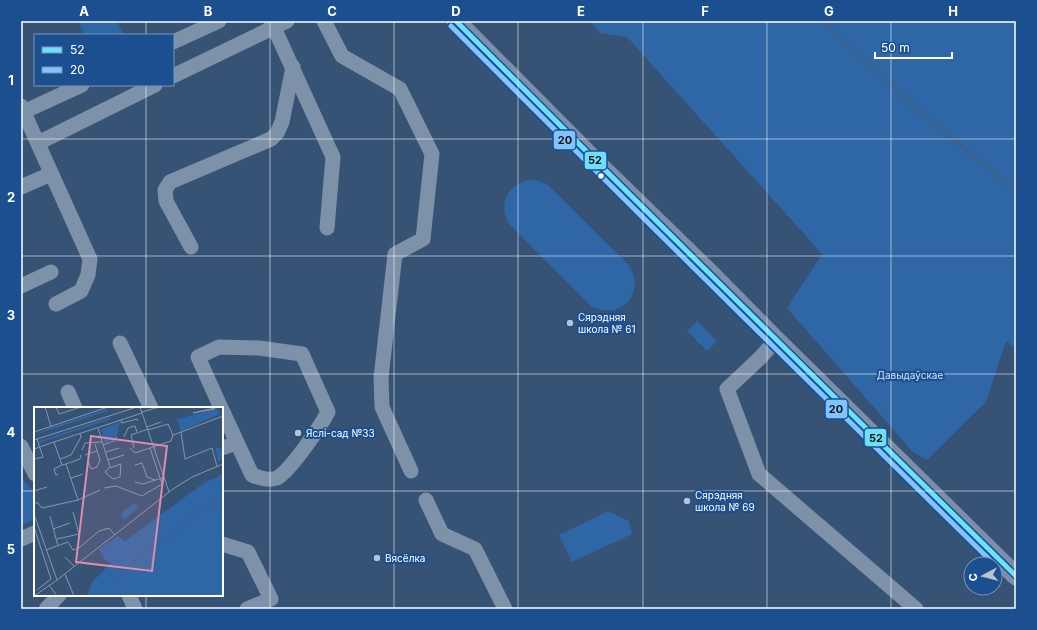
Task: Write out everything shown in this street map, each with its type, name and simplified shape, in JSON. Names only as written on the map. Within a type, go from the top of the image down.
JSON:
[{"type":"main road","points":[[456,21],[605,171],[1016,576]]},
{"type":"street","points":[[174,42],[219,21]]},
{"type":"street","points":[[324,21],[342,56],[400,89],[432,154],[423,239],[395,254],[381,378],[382,407],[412,471]]},
{"type":"street","points":[[174,75],[277,23],[279,40],[293,67],[333,157],[328,228]]},
{"type":"street","points":[[191,247],[166,201],[165,190],[170,182],[271,138],[277,133],[282,122],[293,67]]},
{"type":"street","points":[[56,304],[81,291],[88,275],[90,259],[22,110],[80,86]]},
{"type":"street","points":[[38,143],[153,86]]},
{"type":"street","points":[[21,187],[51,174]]},
{"type":"street","points":[[21,286],[51,272]]},
{"type":"street","points":[[776,340],[727,390],[759,474],[916,609]]},
{"type":"street","points":[[120,343],[151,407]]},
{"type":"street","points":[[220,407],[198,357],[220,347],[259,348],[302,354],[328,412],[322,424],[290,466],[276,478],[263,479],[252,475],[223,414]]},
{"type":"street","points":[[68,392],[75,407]]},
{"type":"street","points":[[223,448],[236,443]]},
{"type":"street","points":[[21,446],[34,472]]},
{"type":"street","points":[[426,500],[442,534],[475,549],[505,609]]},
{"type":"street","points":[[21,539],[34,533]]},
{"type":"street","points":[[223,544],[248,552],[271,599],[247,609]]},
{"type":"street","points":[[46,609],[58,596]]},
{"type":"street","points":[[129,596],[135,609]]},
{"type":"green space","points":[[78,21],[117,21],[124,34],[84,34]]},
{"type":"green space","name":"Давыдаўскае","points":[[590,21],[1016,21],[1016,348],[1006,341],[986,402],[927,460],[913,452],[787,308],[822,254],[627,37],[600,33]]},
{"type":"green space","points":[[529,180],[536,180],[548,185],[628,264],[633,274],[635,284],[633,293],[622,307],[613,310],[603,310],[592,307],[509,224],[504,209],[506,196],[515,186]]},
{"type":"green space","points":[[697,321],[717,341],[707,351],[687,331]]},
{"type":"green space","points":[[21,477],[34,492],[34,520],[21,526]]},
{"type":"green space","points":[[608,511],[629,521],[632,534],[572,562],[559,535]]},
{"type":"waterway","points":[[825,21],[840,38],[924,115],[1016,191]]},
{"type":"transit line","name":"52","points":[[456,21],[665,230],[1016,576]]},
{"type":"transit line","name":"20","points":[[451,26],[654,229],[986,556]]},
{"type":"place","name":"Сярэдняя школа № 61","points":[[570,323]]},
{"type":"place","name":"Яслі-сад №33","points":[[298,433]]},
{"type":"place","name":"Сярэдняя школа № 69","points":[[687,501]]},
{"type":"place","name":"Вясёлка","points":[[377,558]]}]
